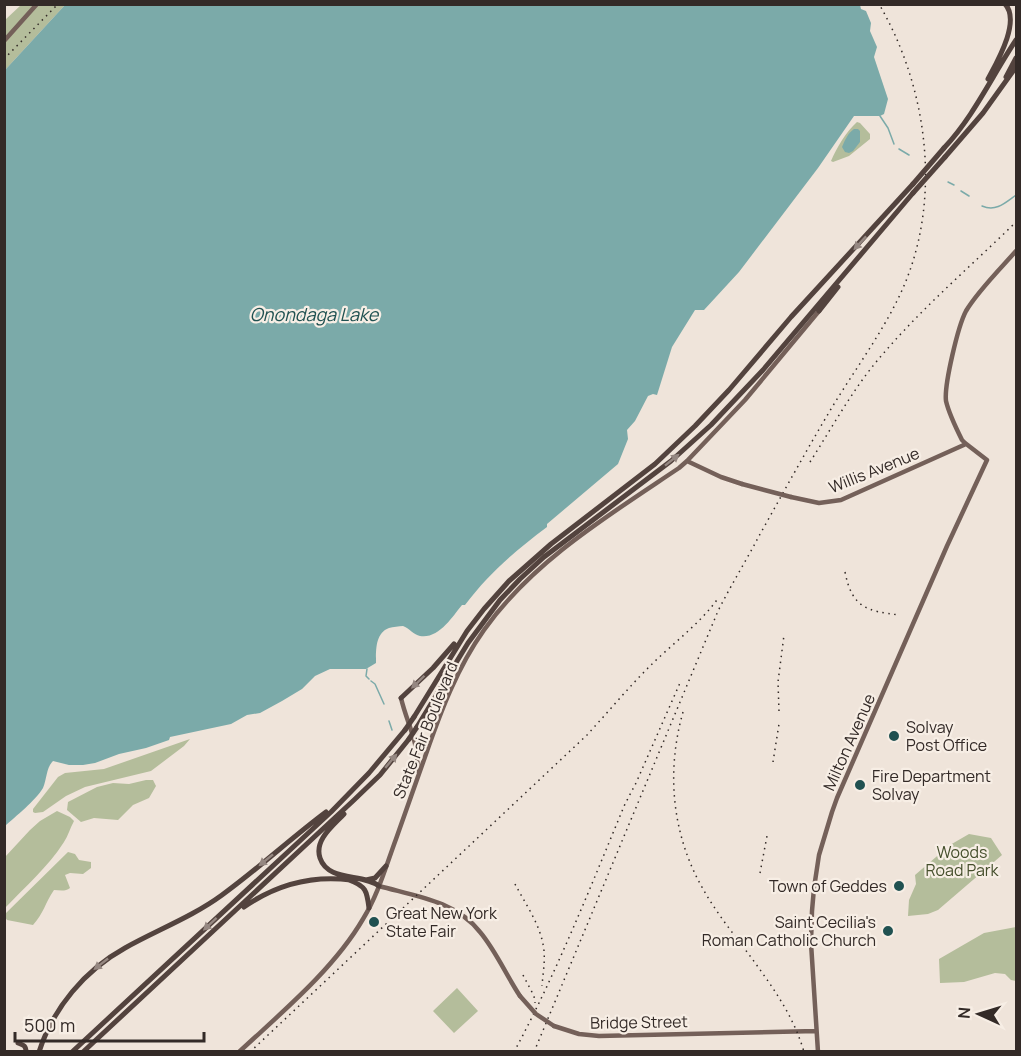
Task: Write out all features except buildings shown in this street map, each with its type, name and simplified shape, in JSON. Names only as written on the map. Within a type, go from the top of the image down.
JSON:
[{"type":"highway","points":[[973,110],[1010,32],[1012,17],[1005,4]]},
{"type":"highway","points":[[72,1052],[345,798],[375,767],[414,717],[454,650],[472,625],[523,567],[654,464],[729,390],[962,127],[1017,40]]},
{"type":"highway","points":[[992,99],[1017,58]]},
{"type":"highway","points":[[85,1052],[380,775],[412,740],[417,727],[472,637],[500,600],[544,557],[671,461],[704,432],[763,370],[977,120],[1017,67]]},
{"type":"highway","points":[[819,311],[856,261]]},
{"type":"highway","points":[[401,698],[433,668],[472,625]]},
{"type":"highway","points":[[379,886],[377,883],[328,870],[320,857],[320,846],[328,831],[363,796],[380,775]]},
{"type":"highway","points":[[39,1052],[48,1028],[65,1001],[96,968],[126,947],[222,896],[345,798]]},
{"type":"highway","points":[[366,880],[375,878],[386,866]]},
{"type":"highway","points":[[228,918],[283,885],[306,880],[322,878],[349,880],[379,886]]},
{"type":"highway","points":[[349,880],[360,884],[366,891],[369,908]]},
{"type":"highway","points":[[18,1043],[26,1047],[26,1052]]},
{"type":"main road","points":[[4,41],[37,4]]},
{"type":"main road","points":[[966,444],[946,402],[960,330],[967,310],[1017,251]]},
{"type":"main road","name":"State Fair Boulevard","points":[[239,1052],[336,957],[363,920],[379,886],[445,703],[462,665],[480,635],[522,585],[556,555],[687,461],[745,400],[819,311]]},
{"type":"main road","name":"Milton Avenue","points":[[818,1052],[811,917],[816,871],[825,832],[837,798],[987,460],[966,444]]},
{"type":"main road","name":"Willis Avenue","points":[[687,461],[742,484],[819,503],[841,500],[966,444]]},
{"type":"main road","points":[[401,698],[418,757],[417,780]]},
{"type":"main road","points":[[412,740],[428,750]]},
{"type":"main road","name":"Bridge Street","points":[[379,886],[443,904],[469,920],[486,940],[520,996],[536,1014],[554,1026],[579,1034],[599,1036],[816,1031]]},
{"type":"green space","points":[[21,5],[65,5],[5,70],[5,20]]},
{"type":"green space","points":[[857,122],[870,134],[870,139],[849,156],[831,161],[842,140]]},
{"type":"green space","points":[[190,739],[151,771],[85,787],[66,796],[43,812],[33,812],[58,777],[65,773],[104,769]]},
{"type":"green space","points":[[153,780],[156,786],[149,798],[133,805],[118,820],[94,818],[81,822],[67,810],[68,802],[97,787]]},
{"type":"green space","points":[[57,811],[74,821],[65,840],[44,868],[5,908],[5,857],[40,821]]},
{"type":"green space","name":"Woods Road Park","points":[[969,834],[991,838],[1002,855],[938,910],[928,914],[908,916],[909,900],[916,884],[915,875],[950,845]]},
{"type":"green space","points":[[68,852],[75,854],[79,860],[91,862],[91,868],[83,874],[65,875],[70,888],[54,890],[33,925],[7,920],[5,914]]},
{"type":"green space","points":[[1016,927],[1016,981],[1011,980],[1005,974],[995,973],[964,982],[940,983],[939,959],[984,933]]},
{"type":"green space","points":[[457,988],[478,1011],[454,1033],[433,1011]]},
{"type":"water","name":"Onondaga Lake","points":[[65,5],[860,5],[861,9],[866,11],[871,23],[870,31],[877,47],[874,57],[888,99],[884,114],[854,116],[818,168],[739,272],[704,310],[695,310],[672,347],[657,395],[648,396],[635,421],[627,430],[628,439],[618,464],[503,563],[439,631],[420,636],[403,626],[384,630],[376,648],[376,663],[366,669],[330,669],[315,676],[302,689],[282,701],[260,713],[247,715],[231,724],[170,737],[169,740],[146,748],[119,754],[95,763],[69,765],[53,761],[40,793],[5,826],[5,70]]},
{"type":"water","points":[[854,129],[860,131],[860,142],[853,151],[845,152],[842,147]]},
{"type":"waterway","points":[[880,116],[894,144]]},
{"type":"waterway","points":[[899,149],[909,155]]},
{"type":"waterway","points":[[948,182],[954,185]]},
{"type":"waterway","points":[[961,191],[969,196]]},
{"type":"waterway","points":[[982,206],[996,207],[1016,195]]},
{"type":"waterway","points":[[367,669],[366,676],[369,679]]},
{"type":"waterway","points":[[371,681],[375,684],[384,704]]},
{"type":"waterway","points":[[389,721],[392,730]]},
{"type":"railway","points":[[4,59],[58,4]]},
{"type":"railway","points":[[534,1052],[718,611],[822,425],[887,319],[903,288],[915,254],[923,218],[924,144],[909,71],[896,37],[879,4]]},
{"type":"railway","points":[[810,462],[853,393],[882,355],[931,303],[1016,222]]},
{"type":"railway","points":[[845,572],[852,593],[863,606],[878,612],[899,615]]},
{"type":"railway","points":[[250,1052],[587,735],[642,674],[695,624],[719,597]]},
{"type":"railway","points":[[779,711],[778,682],[784,635]]},
{"type":"railway","points":[[514,1052],[559,961],[625,804],[680,683]]},
{"type":"railway","points":[[683,712],[675,757],[674,780],[675,803],[684,847],[708,898],[783,1004],[804,1052]]},
{"type":"railway","points":[[773,762],[779,724]]},
{"type":"railway","points":[[760,873],[767,836]]},
{"type":"railway","points":[[515,884],[541,936],[544,954],[542,986]]},
{"type":"railway","points":[[523,975],[534,996],[535,1003]]},
{"type":"place","name":"Solvay Post Office","points":[[894,736]]},
{"type":"place","name":"Fire Department Solvay","points":[[860,785]]},
{"type":"place","name":"Town of Geddes","points":[[899,886]]},
{"type":"place","name":"Great New York State Fair","points":[[374,922]]},
{"type":"place","name":"Saint Cecilia's Roman Catholic Church","points":[[888,931]]}]
